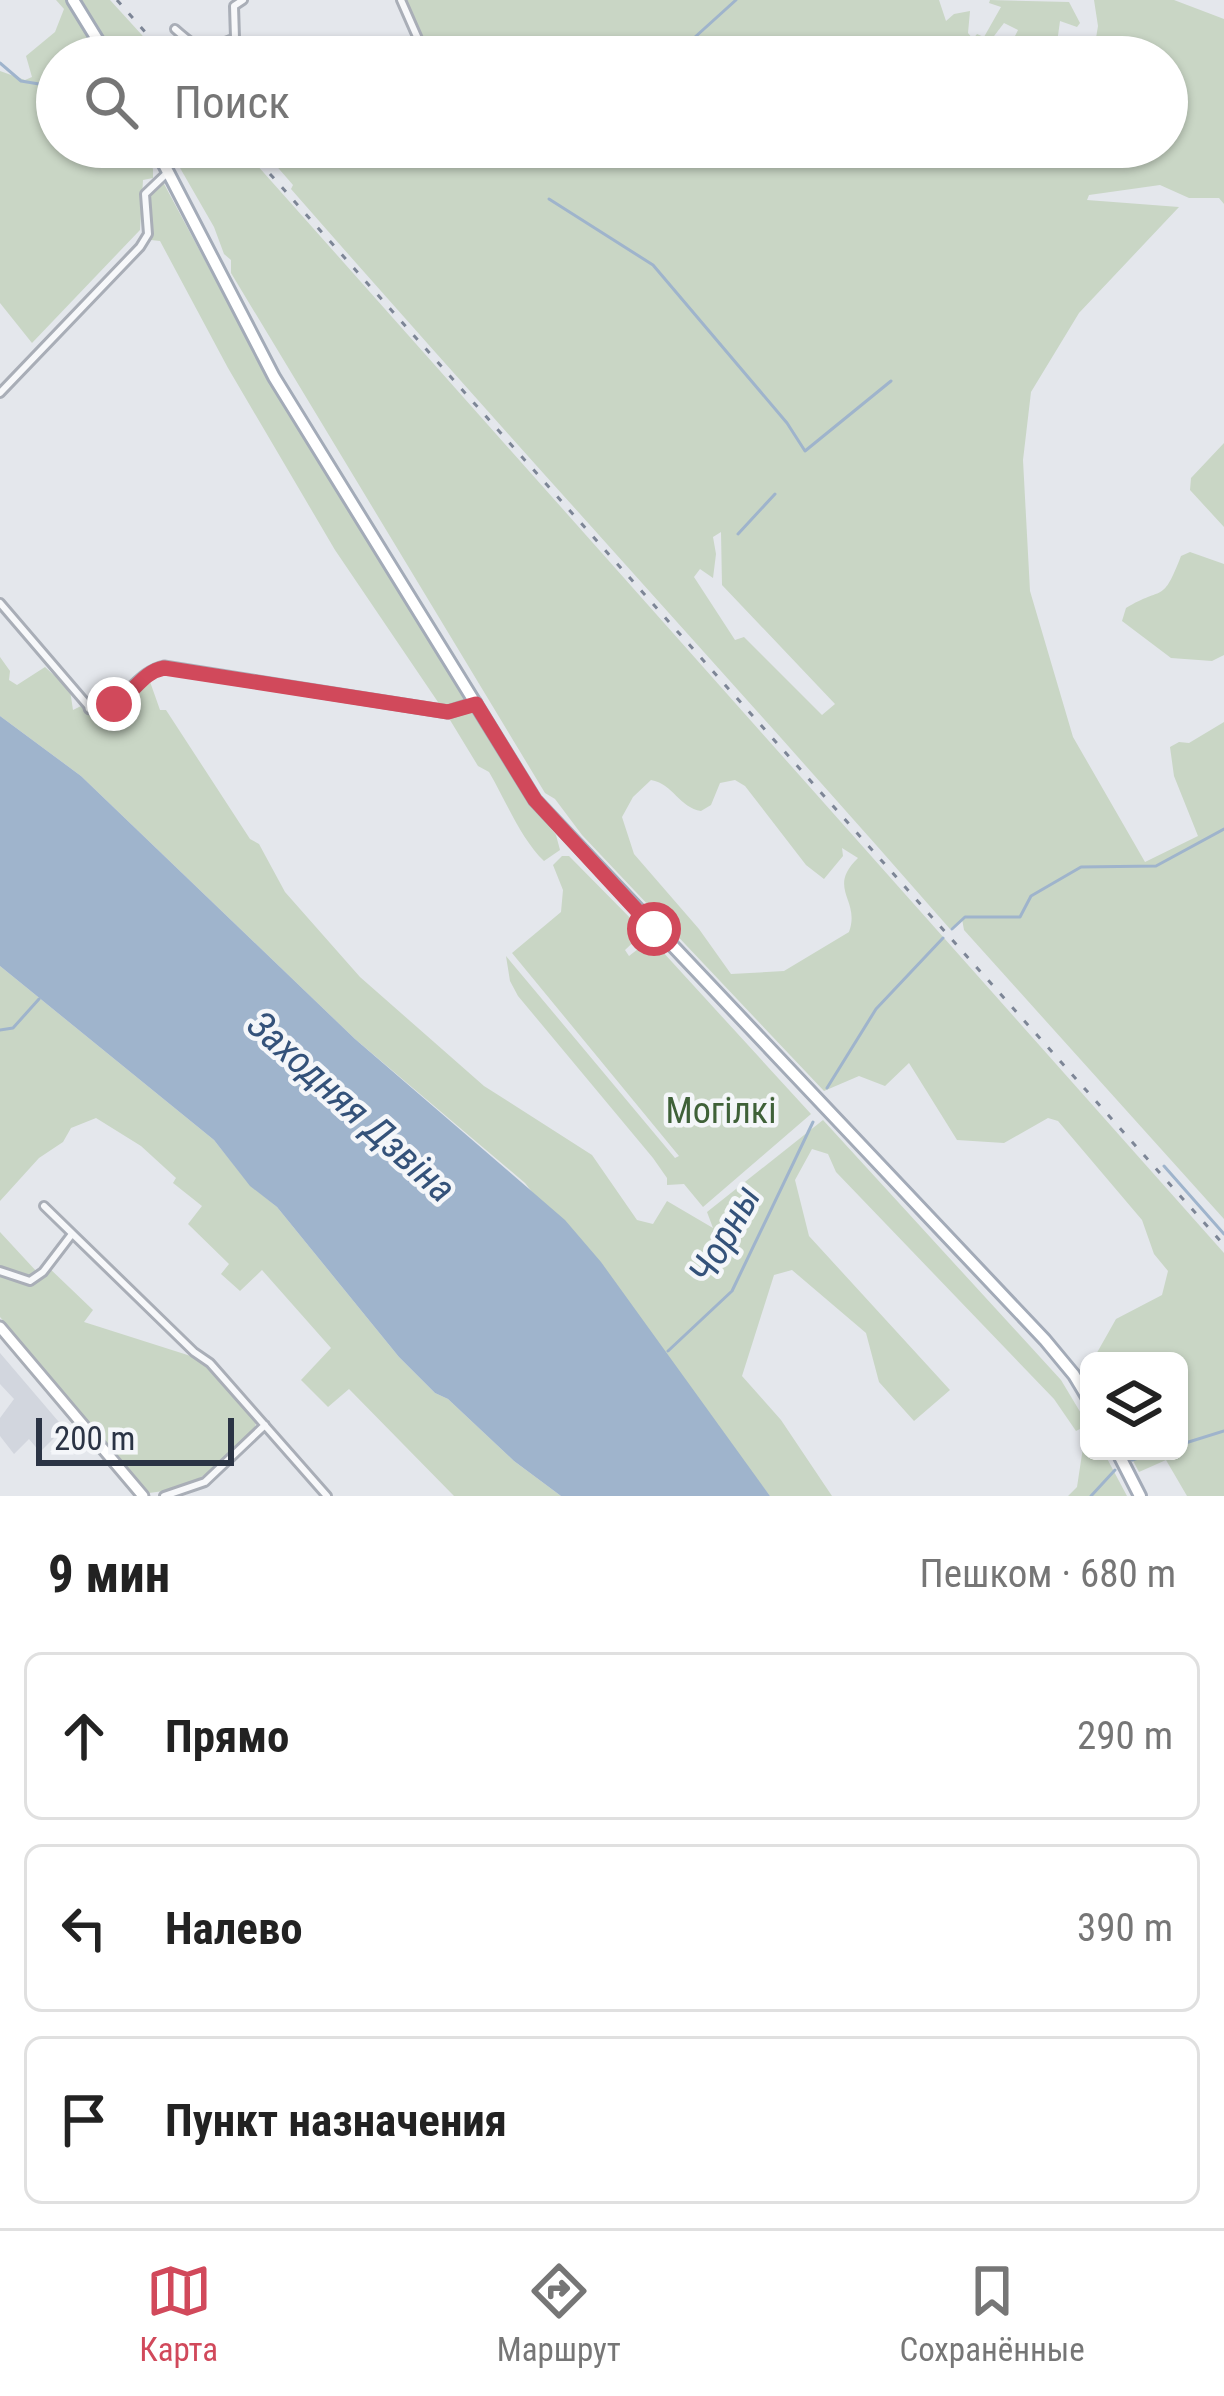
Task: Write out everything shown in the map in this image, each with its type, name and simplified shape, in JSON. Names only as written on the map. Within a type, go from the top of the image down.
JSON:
[{"type":"main road","points":[[74,0],[95,36]]},
{"type":"main road","points":[[166,168],[274,377],[535,800],[1045,1340],[1080,1385]]},
{"type":"main road","points":[[1122,1460],[1140,1496]]},
{"type":"street","points":[[235,36],[235,6],[242,0]]},
{"type":"street","points":[[401,0],[417,36]]},
{"type":"street","points":[[176,28],[184,36]]},
{"type":"street","points":[[0,393],[140,247],[148,234],[145,194],[168,172]]},
{"type":"street","points":[[0,603],[90,708],[125,699],[147,674],[164,668],[448,712],[476,704]]},
{"type":"street","points":[[44,1206],[210,1363],[327,1496]]},
{"type":"street","points":[[0,1271],[30,1281],[43,1272],[72,1234]]},
{"type":"street","points":[[0,1328],[143,1496]]},
{"type":"street","points":[[164,1496],[206,1482],[265,1424]]},
{"type":"shaded area","points":[[0,1353],[64,1428],[40,1452],[29,1439],[14,1454],[0,1436],[0,1418],[14,1399],[0,1384]]},
{"type":"green space","points":[[56,0],[65,0],[87,36],[50,36],[64,9]]},
{"type":"green space","points":[[80,0],[110,0],[143,36],[101,36]]},
{"type":"green space","points":[[404,0],[939,0],[946,21],[970,11],[970,36],[420,36]]},
{"type":"green space","points":[[990,0],[1069,2],[1080,23],[1077,27],[1060,21],[1058,36],[1015,36],[1018,30],[1004,23],[994,36],[985,36],[1001,7]]},
{"type":"green space","points":[[1094,0],[1174,0],[1224,19],[1224,204],[1219,198],[1189,198],[1160,185],[1089,195],[1087,200],[1179,207],[1079,313],[1031,392],[1023,460],[1030,591],[1073,737],[1145,862],[1198,836],[1174,776],[1170,747],[1189,743],[1224,722],[1224,1219],[964,930],[962,919],[950,929],[373,282],[291,189],[293,185],[278,168],[1188,168],[1188,36],[1096,36]],"holes":[[[721,532],[722,585],[835,704],[822,715],[744,637],[735,640],[694,577],[700,569],[713,578],[713,537]]]},
{"type":"green space","points":[[36,48],[36,168],[153,169],[153,178],[143,180],[140,230],[32,343],[0,303],[0,71],[25,80],[32,77],[26,56]]},
{"type":"green space","points":[[180,168],[260,168],[1224,1253],[1224,1496],[1187,1496],[1166,1460],[1188,1460],[1188,1352],[1097,1352],[1116,1319],[1162,1295],[1168,1271],[1154,1254],[1142,1220],[1058,1121],[1048,1118],[1004,1143],[957,1140],[909,1063],[885,1086],[859,1076],[824,1091],[545,793],[231,273],[231,260]],"holes":[[[651,780],[701,811],[711,805],[720,783],[735,780],[745,786],[806,865],[824,879],[843,856],[842,848],[858,858],[844,886],[851,911],[849,932],[784,971],[731,974],[634,854],[622,817],[633,797]]]},
{"type":"green space","points":[[163,182],[269,380],[467,704],[442,708],[335,550],[160,241],[151,240],[149,196]]},
{"type":"green space","points":[[1224,443],[1224,527],[1190,490],[1191,478]]},
{"type":"green space","points":[[1190,552],[1224,564],[1224,655],[1212,661],[1171,658],[1122,621],[1126,608],[1165,588],[1181,556]]},
{"type":"green space","points":[[0,657],[10,671],[9,680],[17,685],[45,667],[70,690],[73,710],[112,708],[148,676],[160,710],[166,710],[250,839],[259,844],[285,892],[360,977],[484,1086],[592,1155],[637,1220],[653,1224],[667,1201],[713,1228],[707,1212],[823,1120],[1061,1380],[1080,1412],[1080,1429],[1076,1431],[1054,1399],[836,1172],[828,1154],[812,1149],[795,1180],[809,1236],[950,1390],[914,1421],[879,1382],[866,1333],[792,1270],[774,1275],[742,1376],[781,1420],[832,1496],[770,1496],[525,1183],[355,1039],[81,776],[0,716]]},
{"type":"green space","points":[[471,710],[556,835],[560,850],[544,861],[521,831],[489,772],[478,766],[450,720]]},
{"type":"green space","name":"Могілкі","points":[[569,856],[644,932],[625,950],[629,956],[651,939],[811,1114],[703,1207],[684,1184],[667,1185],[653,1158],[510,981],[506,956],[675,1158],[679,1156],[512,953],[561,912],[563,890],[553,865]]},
{"type":"green space","points":[[0,966],[214,1140],[250,1185],[277,1207],[399,1357],[514,1461],[561,1496],[454,1496],[349,1389],[328,1407],[301,1380],[331,1348],[262,1270],[240,1291],[221,1274],[229,1264],[188,1224],[202,1206],[173,1183],[176,1178],[141,1146],[96,1118],[71,1128],[63,1142],[39,1158],[0,1201]]},
{"type":"green space","points":[[0,1232],[37,1272],[46,1265],[93,1310],[84,1322],[197,1358],[211,1368],[256,1421],[255,1430],[196,1480],[149,1493],[0,1317]]},
{"type":"green space","points":[[1081,1460],[1108,1460],[1127,1496],[1068,1496],[1077,1487]]},
{"type":"green space","points":[[1133,1460],[1166,1460],[1139,1472]]},
{"type":"water","name":"Заходняя Дзвіна","points":[[0,716],[81,776],[355,1039],[565,1220],[601,1262],[770,1496],[561,1496],[514,1461],[399,1357],[277,1207],[250,1186],[214,1140],[0,966]]},
{"type":"waterway","points":[[696,36],[736,0]]},
{"type":"waterway","points":[[0,63],[21,81],[36,84]]},
{"type":"waterway","points":[[549,199],[653,265],[787,423],[805,451],[891,381]]},
{"type":"waterway","points":[[738,534],[775,494]]},
{"type":"waterway","name":"Чорны","points":[[952,929],[965,917],[1020,917],[1031,896],[1081,867],[1156,866],[1224,829]]},
{"type":"waterway","name":"Чорны","points":[[827,1088],[876,1009],[943,938]]},
{"type":"waterway","points":[[0,1030],[13,1028],[39,999]]},
{"type":"waterway","name":"Чорны","points":[[668,1351],[732,1291],[813,1122]]},
{"type":"waterway","points":[[1164,1166],[1224,1234]]},
{"type":"waterway","points":[[1188,1442],[1224,1431]]},
{"type":"waterway","points":[[1091,1496],[1115,1470]]},
{"type":"railway","points":[[117,0],[149,36]]},
{"type":"railway","points":[[265,168],[1224,1245]]},
{"type":"route","points":[[114,704],[125,699],[147,674],[164,668],[448,712],[476,704],[535,800],[654,929]]}]
